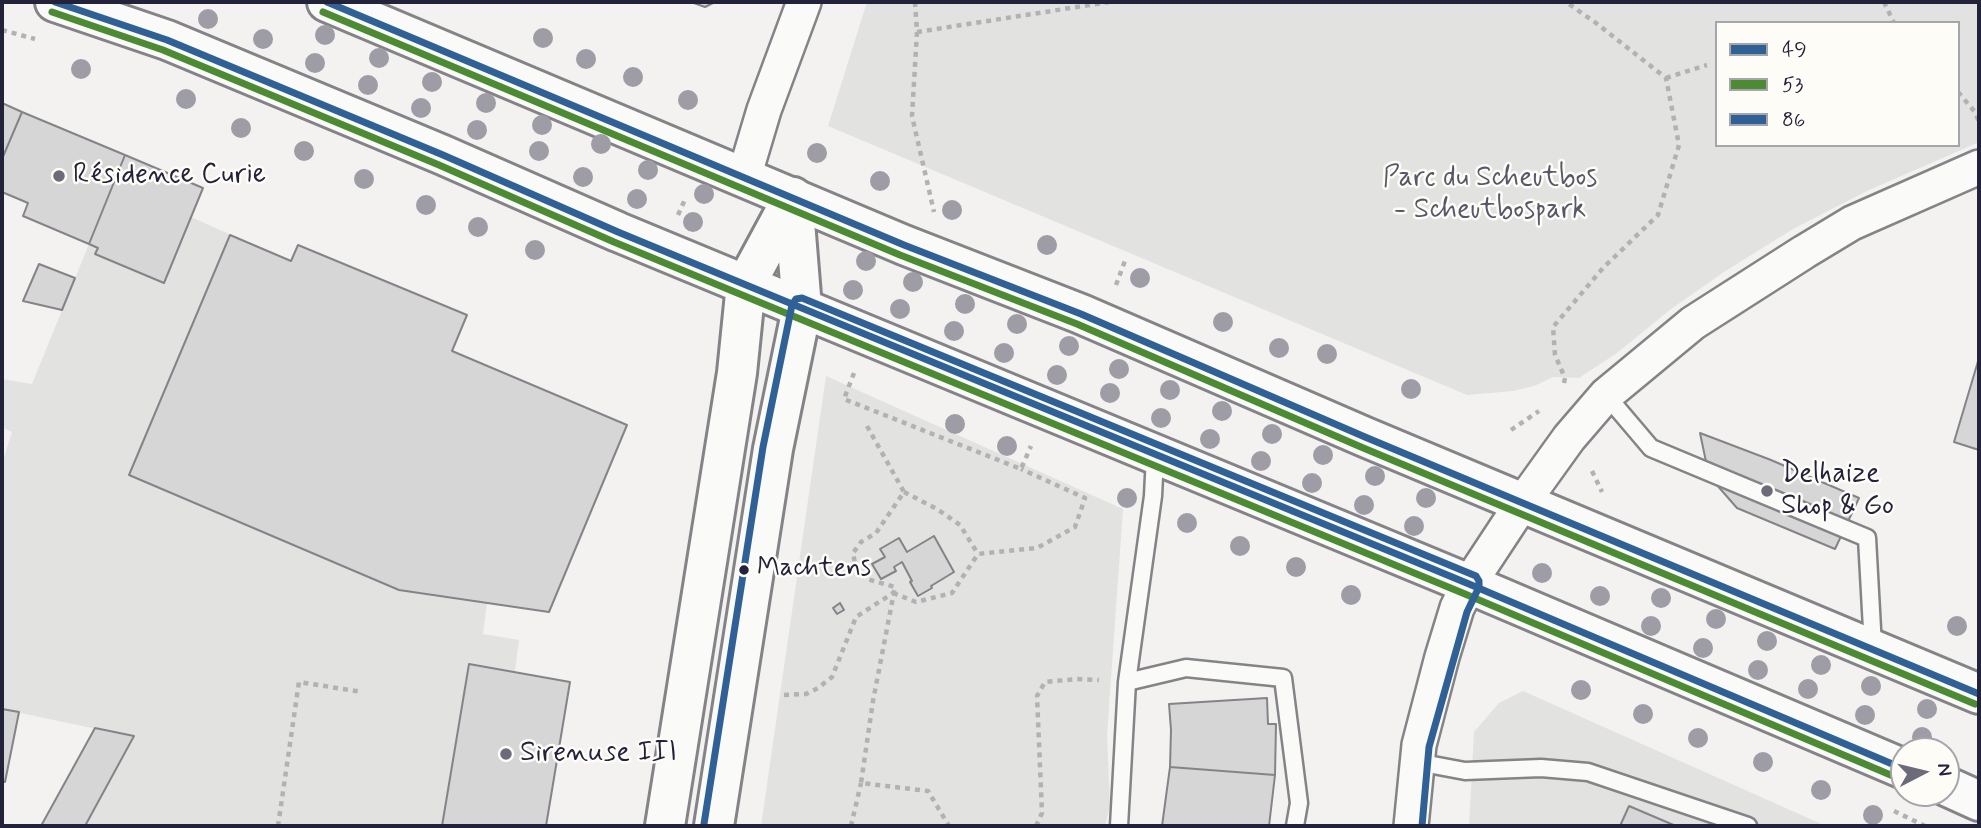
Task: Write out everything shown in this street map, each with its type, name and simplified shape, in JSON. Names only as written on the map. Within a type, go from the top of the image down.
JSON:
[{"type":"main road","points":[[55,2],[167,40],[443,155],[618,232],[1469,584],[1890,763]]},
{"type":"main road","points":[[327,2],[916,250],[1081,314],[1979,694]]},
{"type":"main road","points":[[665,826],[737,373],[746,284],[793,197]]},
{"type":"main road","points":[[714,826],[774,449],[802,307],[793,197]]},
{"type":"main road","points":[[1960,792],[1979,801]]},
{"type":"street","points":[[744,177],[764,110],[804,2]]},
{"type":"street","points":[[1411,826],[1419,745],[1457,608],[1469,584],[1523,502],[1569,438],[1605,395],[1693,323],[1804,251],[1852,223],[1979,167]]},
{"type":"lane","points":[[1605,395],[1651,447],[1867,538],[1873,650]]},
{"type":"lane","points":[[1119,826],[1127,682],[1153,496],[1155,456]]},
{"type":"lane","points":[[1127,682],[1186,668],[1283,678],[1299,803],[1295,826]]},
{"type":"lane","points":[[1417,762],[1465,771],[1541,768],[1588,772],[1748,826]]},
{"type":"path","points":[[915,2],[917,32],[912,116],[935,215]]},
{"type":"path","points":[[917,32],[1109,2]]},
{"type":"path","points":[[1564,386],[1565,378],[1555,355],[1553,327],[1603,268],[1658,215],[1679,145],[1666,78],[1566,2]]},
{"type":"path","points":[[1884,2],[1893,21]]},
{"type":"path","points":[[1666,78],[1707,65]]},
{"type":"path","points":[[1960,94],[1975,112],[1979,122]]},
{"type":"path","points":[[1113,292],[1126,258]]},
{"type":"path","points":[[858,363],[844,399],[1021,469],[1085,498],[1075,527],[1037,548],[978,554]]},
{"type":"path","points":[[1511,430],[1542,409]]},
{"type":"path","points":[[867,426],[904,492],[937,509],[960,525],[978,554]]},
{"type":"path","points":[[1021,469],[1033,442]]},
{"type":"path","points":[[1589,464],[1603,495]]},
{"type":"path","points":[[851,826],[895,587],[867,579],[856,569],[853,553],[861,542],[876,533],[904,492]]},
{"type":"path","points":[[894,593],[916,602],[952,593],[978,554]]},
{"type":"path","points":[[784,695],[806,694],[832,677],[856,617],[894,593]]},
{"type":"path","points":[[1036,826],[1042,813],[1037,696],[1045,682],[1077,679],[1127,682]]},
{"type":"path","points":[[278,826],[299,682],[362,692]]},
{"type":"path","points":[[861,783],[928,791],[949,826]]},
{"type":"green space","name":"Parc du Scheutbos - Scheutbospark","points":[[867,2],[1979,2],[1979,142],[1867,191],[1793,229],[1724,272],[1671,309],[1617,353],[1579,378],[1553,377],[1534,386],[1513,391],[1467,395],[828,126]]},
{"type":"green space","points":[[191,217],[276,255],[585,525],[549,612],[487,603],[483,634],[519,640],[515,671],[469,664],[442,826],[85,826],[134,737],[2,709],[2,463],[12,432],[2,427],[2,379],[32,384],[89,244],[98,248],[96,254],[163,283]]},
{"type":"green space","points":[[826,376],[1123,509],[1107,735],[1110,805],[1105,826],[761,826]]},
{"type":"green space","points":[[1523,691],[1826,826],[1676,826],[1629,806],[1620,826],[1469,826],[1474,732],[1499,703]]},
{"type":"building","points":[[691,2],[715,2],[705,7]]},
{"type":"building","points":[[2,103],[22,112],[2,159]]},
{"type":"building","name":"Résidence Curie","points":[[22,112],[125,155],[89,244],[23,216],[28,203],[2,192],[2,159]]},
{"type":"building","points":[[125,155],[203,188],[164,283],[95,254],[98,248],[89,244]]},
{"type":"building","points":[[230,235],[291,261],[298,245],[467,315],[452,351],[627,425],[549,612],[399,590],[129,475]]},
{"type":"building","points":[[39,264],[75,278],[62,310],[23,301]]},
{"type":"building","points":[[1979,358],[1979,450],[1954,442]]},
{"type":"building","points":[[1700,433],[1859,498],[1835,549],[1737,508],[1709,476]]},
{"type":"building","points":[[934,536],[954,572],[918,596],[902,562],[894,567],[896,571],[881,579],[872,564],[885,557],[880,549],[899,538],[907,552]]},
{"type":"building","points":[[840,603],[844,610],[837,614],[833,608]]},
{"type":"building","name":"Sirenuse III","points":[[469,664],[570,682],[546,826],[442,826]]},
{"type":"building","points":[[1267,698],[1268,724],[1276,724],[1275,775],[1170,767],[1169,704]]},
{"type":"building","points":[[2,709],[19,712],[5,782],[2,781]]},
{"type":"building","points":[[95,728],[134,736],[85,826],[41,826]]},
{"type":"building","points":[[1170,767],[1275,775],[1269,826],[1162,826]]},
{"type":"building","points":[[1629,806],[1676,826],[1620,826]]},
{"type":"transit line","name":"49","points":[[55,2],[167,40],[443,155],[618,232],[1469,584],[1890,763]]},
{"type":"transit line","name":"49","points":[[327,2],[904,245],[1081,314],[1365,437],[1979,694]]},
{"type":"transit line","name":"53","points":[[52,12],[163,50],[439,165],[614,242],[1465,594],[1890,775]]},
{"type":"transit line","name":"53","points":[[323,12],[900,255],[1077,324],[1361,447],[1975,704]]},
{"type":"transit line","name":"86","points":[[704,824],[763,447],[792,305],[796,299],[802,298],[1476,576],[1479,587],[1467,612],[1429,747],[1422,826]]},
{"type":"place","name":"Résidence Curie","points":[[59,176]]},
{"type":"place","name":"Delhaize Shop & Go","points":[[1767,491]]},
{"type":"place","name":"Machtens","points":[[744,570]]},
{"type":"place","name":"Sirenuse III","points":[[506,754]]}]
